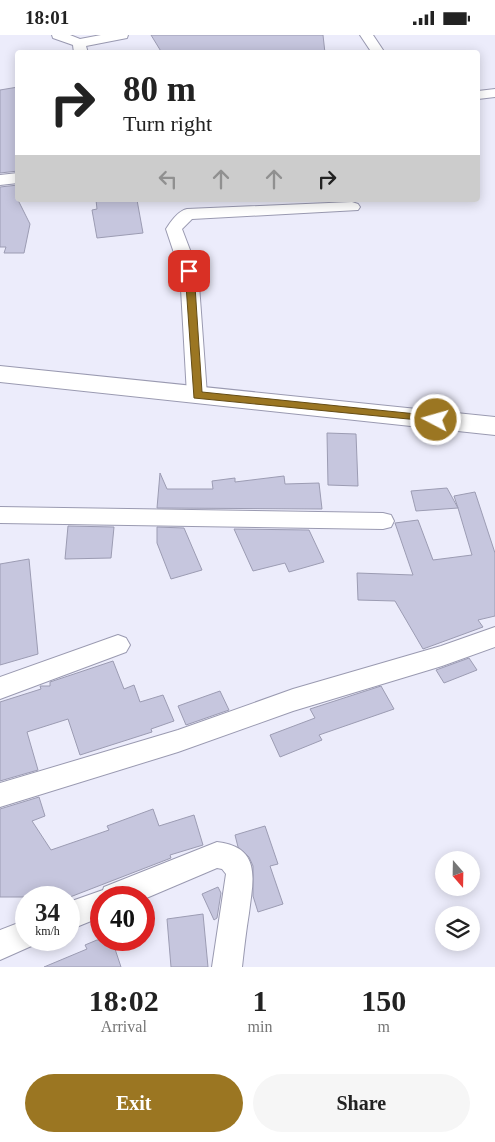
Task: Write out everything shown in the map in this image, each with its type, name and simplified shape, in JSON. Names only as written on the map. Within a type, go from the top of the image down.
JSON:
[{"type":"street","points":[[58,35],[80,48],[122,35]]},
{"type":"street","points":[[366,35],[377,50]]},
{"type":"street","points":[[480,95],[495,93]]},
{"type":"street","points":[[0,180],[15,178]]},
{"type":"street","points":[[197,395],[189,271],[174,229],[187,214],[352,207]]},
{"type":"street","points":[[0,374],[495,426]]},
{"type":"street","points":[[0,515],[383,521]]},
{"type":"street","points":[[0,795],[178,741],[293,700],[442,656],[495,637]]},
{"type":"street","points":[[0,688],[118,645]]},
{"type":"street","points":[[141,886],[217,855],[226,856],[234,860],[239,867],[240,874],[227,967]]},
{"type":"street","points":[[0,945],[15,939]]},
{"type":"building","points":[[151,35],[323,35],[325,50],[160,50]]},
{"type":"building","points":[[15,88],[15,171],[0,173],[0,90]]},
{"type":"building","points":[[15,185],[15,202],[19,202],[30,224],[24,253],[4,253],[6,247],[0,247],[0,187]]},
{"type":"building","points":[[96,202],[137,202],[143,233],[97,238],[92,210],[97,209]]},
{"type":"building","points":[[327,433],[356,434],[358,486],[328,485]]},
{"type":"building","points":[[160,473],[167,489],[213,489],[212,481],[235,478],[235,482],[284,476],[285,484],[319,483],[322,509],[157,508]]},
{"type":"building","points":[[447,488],[458,508],[416,511],[411,491]]},
{"type":"building","points":[[475,492],[495,553],[495,616],[478,620],[483,627],[423,649],[395,601],[358,600],[357,573],[413,575],[395,523],[418,520],[433,560],[472,555],[454,496]]},
{"type":"building","points":[[68,526],[114,527],[111,558],[65,559]]},
{"type":"building","points":[[157,527],[184,528],[202,570],[171,579],[157,543]]},
{"type":"building","points":[[234,529],[309,530],[324,562],[289,572],[285,563],[253,571]]},
{"type":"building","points":[[29,559],[38,654],[0,665],[0,564]]},
{"type":"building","points":[[469,658],[477,670],[444,683],[436,670]]},
{"type":"building","points":[[113,661],[124,689],[134,685],[140,702],[163,695],[174,721],[151,729],[152,732],[80,755],[68,719],[27,732],[38,770],[0,781],[0,702],[41,689],[40,686],[50,686],[50,682]]},
{"type":"building","points":[[381,686],[394,709],[319,735],[322,740],[280,757],[270,735],[315,718],[310,709]]},
{"type":"building","points":[[220,691],[229,710],[186,725],[178,706]]},
{"type":"building","points":[[39,797],[45,816],[32,821],[51,850],[109,830],[107,826],[153,809],[159,826],[194,815],[203,845],[170,855],[171,858],[98,886],[90,886],[90,889],[80,893],[80,886],[15,886],[15,897],[0,897],[0,809]]},
{"type":"building","points":[[265,826],[278,864],[270,866],[283,904],[258,912],[253,896],[253,866],[249,857],[238,847],[235,835]]},
{"type":"building","points":[[218,887],[221,893],[217,918],[214,920],[202,894]]},
{"type":"building","points":[[203,914],[208,967],[171,967],[167,919]]},
{"type":"building","points":[[90,943],[90,951],[116,951],[121,967],[44,967],[87,949],[85,945]]},
{"type":"route","points":[[189,271],[197,395],[436,420]]}]
